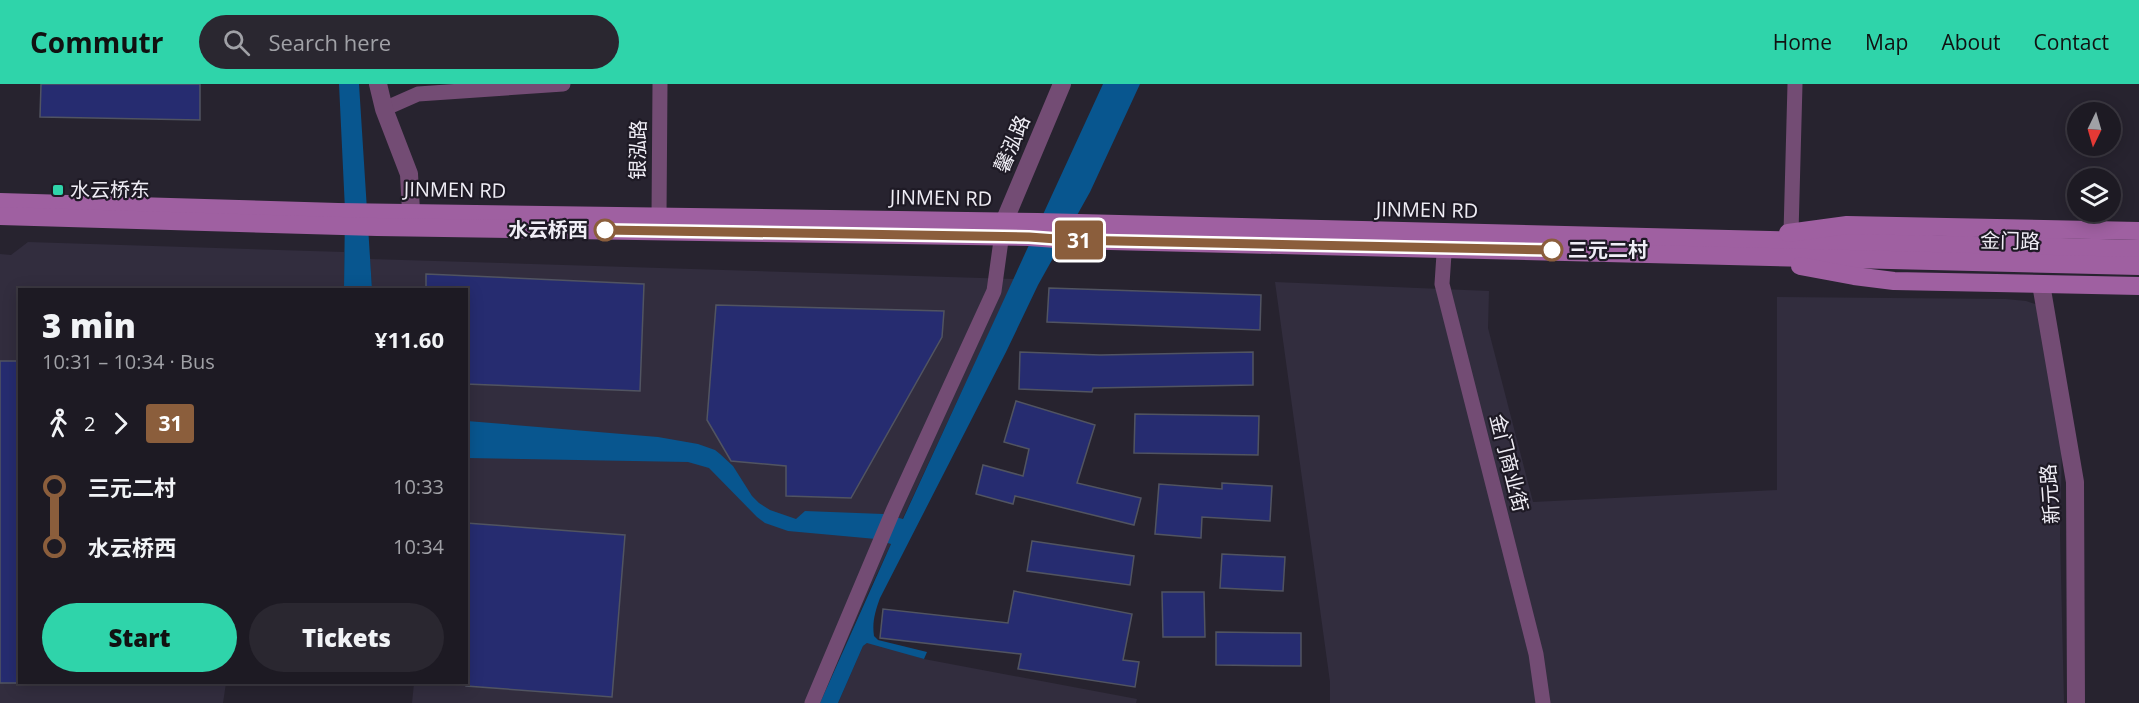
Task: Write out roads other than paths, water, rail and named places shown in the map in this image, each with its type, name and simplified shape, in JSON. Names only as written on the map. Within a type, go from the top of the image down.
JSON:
[{"type":"main road","name":"JINMEN RD","points":[[0,202],[338,218]]},
{"type":"main road","name":"JINMEN RD","points":[[377,219],[411,212],[659,216],[1073,232],[1880,252]]},
{"type":"main road","name":"JINMEN RD","points":[[0,216],[338,218],[1003,229]]},
{"type":"main road","points":[[1749,248],[1791,233],[1827,226],[1863,224],[2139,231]]},
{"type":"main road","points":[[1749,248],[1872,279],[2139,286]]},
{"type":"main road","name":"金门路","points":[[1880,252],[2139,249]]},
{"type":"main road","name":"金门路","points":[[1880,252],[2139,266]]},
{"type":"street","points":[[378,84],[384,110],[409,174],[411,212]]},
{"type":"street","points":[[384,110],[418,94],[563,84]]},
{"type":"street","name":"银泓路","points":[[659,216],[660,84]]},
{"type":"street","name":"馨泓路","points":[[1003,229],[1062,84]]},
{"type":"street","points":[[1791,233],[1795,84]]},
{"type":"street","points":[[812,703],[893,511],[994,291],[1003,229]]},
{"type":"street","name":"金门商业街","points":[[1445,240],[1442,284],[1536,654],[1543,703]]},
{"type":"street","name":"新元路","points":[[2041,284],[2075,482],[2076,703]]},
{"type":"water","points":[[339,84],[359,84],[372,288],[344,288],[345,210]]},
{"type":"water","points":[[1103,84],[1140,84],[1090,192],[1038,285],[880,598],[874,622],[874,636],[878,640],[927,652],[924,659],[867,643],[863,646],[838,703],[820,703],[891,544],[876,539],[788,531],[765,523],[709,468],[688,462],[468,458],[468,421],[658,437],[698,444],[715,450],[733,466],[752,496],[770,510],[796,519],[805,511],[883,514],[903,519]]},
{"type":"place","name":"水云桥东","points":[[58,190]]},
{"type":"place","name":"水云桥西","points":[[605,230]]},
{"type":"place","name":"三元二村","points":[[1552,250]]}]
